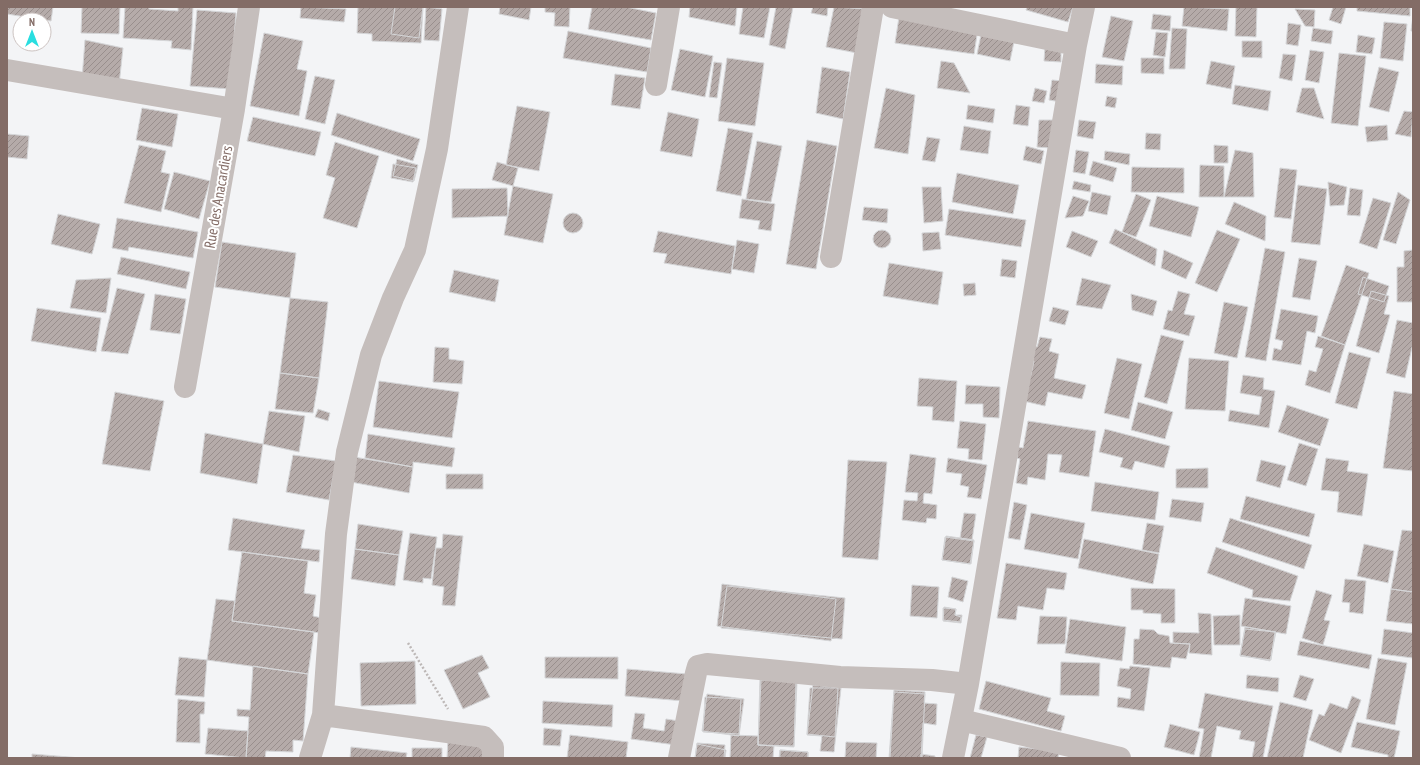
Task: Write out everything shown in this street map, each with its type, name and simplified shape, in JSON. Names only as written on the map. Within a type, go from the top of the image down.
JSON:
[{"type":"street","name":"Rue des Anacardiers","points":[[185,387],[234,109],[249,7]]},
{"type":"street","points":[[310,758],[323,715],[336,534],[348,452],[371,355],[393,298],[415,250],[437,149],[458,7]]},
{"type":"street","points":[[656,85],[669,7]]},
{"type":"street","points":[[831,256],[873,7]]},
{"type":"street","points":[[892,7],[1076,45]]},
{"type":"street","points":[[952,758],[968,684],[1076,45],[1084,7]]},
{"type":"street","points":[[7,70],[234,109]]},
{"type":"street","points":[[679,758],[698,666],[707,664],[840,677],[932,680],[968,684]]},
{"type":"street","points":[[323,715],[463,733],[484,738],[493,747],[493,758]]},
{"type":"street","points":[[961,720],[1120,758]]},
{"type":"path","points":[[408,643],[463,733]]},
{"type":"building","points":[[7,7],[53,7],[52,14],[52,12],[12,12],[12,15],[7,14]]},
{"type":"building","points":[[82,7],[120,7],[119,34],[81,33]]},
{"type":"building","points":[[125,7],[149,7],[149,9],[178,11],[178,7],[193,7],[191,50],[171,48],[172,41],[123,38]]},
{"type":"building","points":[[301,7],[346,9],[344,22],[300,18]]},
{"type":"building","points":[[358,7],[423,7],[421,43],[372,41],[372,34],[357,33]]},
{"type":"building","points":[[395,7],[423,7],[419,38],[391,34]]},
{"type":"building","points":[[426,7],[442,9],[439,41],[424,40]]},
{"type":"building","points":[[500,7],[531,7],[529,20],[499,14]]},
{"type":"building","points":[[545,7],[570,7],[569,27],[554,26],[555,13],[545,12]]},
{"type":"building","points":[[592,7],[626,7],[656,13],[651,40],[588,29]]},
{"type":"building","points":[[690,7],[737,7],[735,26],[689,17]]},
{"type":"building","points":[[743,7],[770,7],[764,38],[739,34]]},
{"type":"building","points":[[776,7],[793,7],[785,49],[769,45]]},
{"type":"building","points":[[813,7],[828,7],[827,16],[811,13]]},
{"type":"building","points":[[834,7],[866,9],[857,53],[826,47]]},
{"type":"building","points":[[1027,7],[1073,7],[1068,22],[1026,10]]},
{"type":"building","points":[[1184,7],[1229,9],[1227,31],[1182,26]]},
{"type":"building","points":[[1236,7],[1257,7],[1256,37],[1235,36]]},
{"type":"building","points":[[1333,7],[1346,7],[1341,24],[1329,20]]},
{"type":"building","points":[[1357,7],[1410,7],[1410,16],[1357,11]]},
{"type":"building","points":[[1295,9],[1315,10],[1314,27],[1305,26]]},
{"type":"building","points":[[197,10],[236,13],[230,89],[190,86]]},
{"type":"building","points":[[1153,14],[1171,16],[1170,31],[1151,29]]},
{"type":"building","points":[[1111,16],[1133,21],[1124,61],[1102,57]]},
{"type":"building","points":[[1413,16],[1413,31],[1411,31]]},
{"type":"building","points":[[899,17],[978,29],[974,54],[895,43]]},
{"type":"building","points":[[1384,22],[1407,24],[1403,61],[1380,58]]},
{"type":"building","points":[[1288,23],[1301,25],[1298,46],[1286,44]]},
{"type":"building","points":[[1172,28],[1187,29],[1185,69],[1169,69]]},
{"type":"building","points":[[1313,28],[1333,31],[1331,44],[1311,41]]},
{"type":"building","points":[[982,30],[1015,37],[1010,61],[977,54]]},
{"type":"building","points":[[568,31],[651,48],[647,72],[563,58]]},
{"type":"building","points":[[1156,32],[1168,33],[1165,57],[1153,55]]},
{"type":"building","points":[[264,33],[303,41],[297,69],[307,71],[299,116],[250,106]]},
{"type":"building","points":[[1358,35],[1375,38],[1372,54],[1356,52]]},
{"type":"building","points":[[85,40],[123,48],[119,85],[82,79]]},
{"type":"building","points":[[1242,41],[1262,41],[1262,58],[1242,57]]},
{"type":"building","points":[[1045,47],[1061,48],[1061,62],[1044,61]]},
{"type":"building","points":[[680,49],[713,56],[705,97],[671,90]]},
{"type":"building","points":[[1310,50],[1324,52],[1319,83],[1305,80]]},
{"type":"building","points":[[1339,53],[1366,56],[1358,126],[1331,123]]},
{"type":"building","points":[[1283,54],[1296,55],[1292,81],[1279,78]]},
{"type":"building","points":[[727,58],[764,63],[755,126],[718,121]]},
{"type":"building","points":[[1141,58],[1164,58],[1164,74],[1141,73]]},
{"type":"building","points":[[941,61],[954,63],[970,93],[937,88]]},
{"type":"building","points":[[1211,61],[1235,66],[1231,89],[1206,84]]},
{"type":"building","points":[[714,62],[722,63],[717,98],[709,97]]},
{"type":"building","points":[[1096,64],[1123,66],[1122,85],[1095,83]]},
{"type":"building","points":[[822,67],[850,72],[843,119],[816,113]]},
{"type":"building","points":[[1379,67],[1399,72],[1389,112],[1369,107]]},
{"type":"building","points":[[615,74],[645,78],[640,109],[611,105]]},
{"type":"building","points":[[315,76],[335,80],[325,124],[305,119]]},
{"type":"building","points":[[1052,80],[1063,81],[1061,102],[1049,100]]},
{"type":"building","points":[[1235,85],[1271,91],[1268,111],[1232,104]]},
{"type":"building","points":[[886,88],[915,95],[908,154],[874,148]]},
{"type":"building","points":[[1035,88],[1047,91],[1044,103],[1032,101]]},
{"type":"building","points":[[1302,88],[1314,88],[1324,119],[1296,112]]},
{"type":"building","points":[[1107,96],[1117,98],[1115,108],[1105,106]]},
{"type":"building","points":[[968,105],[995,109],[993,123],[966,119]]},
{"type":"building","points":[[1016,105],[1030,107],[1028,126],[1013,124]]},
{"type":"building","points":[[517,106],[550,112],[539,171],[506,165]]},
{"type":"building","points":[[142,108],[178,114],[172,147],[136,140]]},
{"type":"building","points":[[1404,111],[1413,112],[1411,137],[1395,134]]},
{"type":"building","points":[[668,112],[699,119],[692,157],[660,151]]},
{"type":"building","points":[[337,113],[420,139],[413,161],[331,135]]},
{"type":"building","points":[[253,117],[321,132],[315,156],[247,141]]},
{"type":"building","points":[[1039,120],[1054,120],[1052,148],[1037,147]]},
{"type":"building","points":[[1079,120],[1096,122],[1093,139],[1077,136]]},
{"type":"building","points":[[1387,125],[1388,140],[1367,142],[1365,127]]},
{"type":"building","points":[[964,126],[991,131],[988,154],[960,150]]},
{"type":"building","points":[[728,128],[753,133],[741,196],[716,191]]},
{"type":"building","points":[[1146,133],[1161,134],[1160,150],[1145,149]]},
{"type":"building","points":[[7,134],[29,136],[27,159],[7,157]]},
{"type":"building","points":[[927,137],[940,139],[935,162],[922,160]]},
{"type":"building","points":[[807,140],[837,146],[816,269],[786,264]]},
{"type":"building","points":[[757,141],[782,146],[771,202],[746,199]]},
{"type":"building","points":[[335,142],[379,156],[357,228],[323,218],[335,178],[326,175]]},
{"type":"building","points":[[139,145],[166,151],[161,172],[170,174],[161,212],[124,203]]},
{"type":"building","points":[[1214,145],[1228,146],[1228,163],[1214,163]]},
{"type":"building","points":[[1026,146],[1044,151],[1041,164],[1023,160]]},
{"type":"building","points":[[1076,150],[1089,152],[1085,174],[1073,172]]},
{"type":"building","points":[[1235,150],[1253,153],[1254,197],[1224,197]]},
{"type":"building","points":[[1105,151],[1130,154],[1129,165],[1104,160]]},
{"type":"building","points":[[397,159],[418,165],[414,181],[393,176]]},
{"type":"building","points":[[1093,161],[1117,168],[1113,182],[1089,175]]},
{"type":"building","points":[[497,162],[518,168],[513,186],[492,180]]},
{"type":"building","points":[[393,164],[416,168],[413,182],[391,178]]},
{"type":"building","points":[[1200,165],[1224,166],[1224,197],[1199,197]]},
{"type":"building","points":[[1132,167],[1184,168],[1184,193],[1131,192]]},
{"type":"building","points":[[1280,168],[1297,170],[1291,219],[1274,217]]},
{"type":"building","points":[[174,172],[210,181],[199,219],[164,209]]},
{"type":"building","points":[[957,173],[1019,185],[1013,214],[952,202]]},
{"type":"building","points":[[1074,181],[1091,185],[1090,192],[1072,189]]},
{"type":"building","points":[[1328,182],[1347,187],[1344,205],[1330,206]]},
{"type":"building","points":[[1298,185],[1327,189],[1320,245],[1291,242]]},
{"type":"building","points":[[513,186],[553,194],[543,243],[504,235]]},
{"type":"building","points":[[922,187],[941,187],[943,221],[924,223]]},
{"type":"building","points":[[507,188],[508,216],[452,218],[452,189]]},
{"type":"building","points":[[1350,188],[1363,190],[1360,216],[1347,215]]},
{"type":"building","points":[[1092,192],[1111,196],[1107,215],[1088,211]]},
{"type":"building","points":[[1398,192],[1410,200],[1396,244],[1383,240]]},
{"type":"building","points":[[1136,194],[1151,200],[1136,237],[1122,232]]},
{"type":"building","points":[[1073,196],[1089,201],[1083,216],[1065,218]]},
{"type":"building","points":[[1157,196],[1199,207],[1191,237],[1149,226]]},
{"type":"building","points":[[1373,198],[1391,203],[1377,249],[1359,243]]},
{"type":"building","points":[[742,199],[775,204],[771,231],[758,229],[760,221],[739,218]]},
{"type":"building","points":[[1234,202],[1266,216],[1265,241],[1225,224]]},
{"type":"building","points":[[864,207],[888,209],[887,223],[862,220]]},
{"type":"building","points":[[949,209],[1026,220],[1021,247],[945,235]]},
{"type":"building","points":[[573,213],[580,216],[583,223],[580,230],[573,233],[566,230],[563,223],[566,216]]},
{"type":"building","points":[[58,214],[100,224],[92,254],[51,244]]},
{"type":"building","points":[[117,218],[198,232],[193,258],[129,247],[128,251],[112,248]]},
{"type":"building","points":[[1115,229],[1157,249],[1155,266],[1109,243]]},
{"type":"building","points":[[882,230],[888,233],[891,239],[888,245],[882,248],[876,245],[873,239],[876,233]]},
{"type":"building","points":[[1217,230],[1240,239],[1217,292],[1195,283]]},
{"type":"building","points":[[658,231],[735,246],[731,274],[664,263],[667,254],[653,252]]},
{"type":"building","points":[[1072,231],[1098,241],[1091,257],[1066,247]]},
{"type":"building","points":[[939,232],[941,249],[923,251],[922,233]]},
{"type":"building","points":[[737,240],[759,244],[754,273],[732,269]]},
{"type":"building","points":[[222,242],[296,253],[290,298],[215,287]]},
{"type":"building","points":[[1265,248],[1285,252],[1266,361],[1245,357]]},
{"type":"building","points":[[1164,250],[1193,263],[1186,279],[1161,268]]},
{"type":"building","points":[[1413,250],[1413,302],[1397,302],[1397,267],[1404,267],[1404,251]]},
{"type":"building","points":[[121,257],[190,272],[186,289],[117,274]]},
{"type":"building","points":[[1299,258],[1317,261],[1310,300],[1292,297]]},
{"type":"building","points":[[1002,259],[1017,261],[1015,278],[1000,276]]},
{"type":"building","points":[[889,263],[943,272],[938,305],[883,296]]},
{"type":"building","points":[[1346,265],[1369,273],[1345,345],[1321,336]]},
{"type":"building","points":[[454,270],[499,280],[495,302],[449,292]]},
{"type":"building","points":[[1363,277],[1389,286],[1384,302],[1358,294]]},
{"type":"building","points":[[111,278],[106,313],[70,308],[76,280]]},
{"type":"building","points":[[1082,278],[1111,285],[1102,309],[1076,305]]},
{"type":"building","points":[[975,283],[976,295],[964,296],[963,284]]},
{"type":"building","points":[[117,288],[145,294],[128,354],[101,351]]},
{"type":"building","points":[[1178,291],[1190,294],[1184,314],[1195,316],[1189,336],[1163,329],[1168,310],[1172,311]]},
{"type":"building","points":[[1371,291],[1389,296],[1384,314],[1390,315],[1379,353],[1356,346]]},
{"type":"building","points":[[155,294],[186,299],[180,334],[150,330]]},
{"type":"building","points":[[1131,294],[1157,301],[1153,316],[1132,310]]},
{"type":"building","points":[[290,298],[328,302],[319,378],[280,373]]},
{"type":"building","points":[[1224,302],[1248,307],[1237,358],[1214,353]]},
{"type":"building","points":[[1053,307],[1069,311],[1065,325],[1049,321]]},
{"type":"building","points":[[37,308],[101,318],[96,352],[31,341]]},
{"type":"building","points":[[1281,309],[1318,316],[1315,333],[1307,331],[1301,365],[1272,360],[1274,348],[1281,350],[1283,341],[1275,339]]},
{"type":"building","points":[[1397,320],[1413,323],[1413,343],[1405,378],[1386,373]]},
{"type":"building","points":[[1161,335],[1184,341],[1167,404],[1144,397]]},
{"type":"building","points":[[1318,336],[1345,345],[1330,393],[1305,385],[1309,370],[1316,372],[1323,349],[1315,347]]},
{"type":"building","points":[[1040,337],[1052,339],[1049,351],[1059,354],[1054,378],[1086,385],[1082,399],[1048,392],[1045,406],[1019,400],[1031,375],[1034,361],[1026,359],[1029,345],[1037,347]]},
{"type":"building","points":[[435,347],[449,348],[449,359],[464,361],[462,384],[433,382]]},
{"type":"building","points":[[1349,352],[1371,358],[1357,409],[1335,403]]},
{"type":"building","points":[[1117,358],[1142,364],[1129,419],[1104,413]]},
{"type":"building","points":[[1189,358],[1229,361],[1225,411],[1185,409]]},
{"type":"building","points":[[280,373],[319,378],[313,413],[275,409]]},
{"type":"building","points":[[1243,375],[1264,378],[1263,389],[1275,391],[1269,428],[1228,421],[1230,410],[1259,415],[1262,397],[1240,393]]},
{"type":"building","points":[[919,378],[957,381],[954,422],[932,420],[933,407],[917,406]]},
{"type":"building","points":[[379,381],[459,392],[452,438],[373,427]]},
{"type":"building","points":[[966,385],[1000,387],[999,418],[983,417],[983,404],[965,404]]},
{"type":"building","points":[[1394,391],[1413,394],[1413,471],[1383,468]]},
{"type":"building","points":[[115,392],[164,401],[150,471],[102,464]]},
{"type":"building","points":[[1138,402],[1173,412],[1165,439],[1131,430]]},
{"type":"building","points":[[1287,405],[1329,419],[1320,446],[1278,432]]},
{"type":"building","points":[[318,409],[330,413],[328,421],[315,417]]},
{"type":"building","points":[[269,411],[305,416],[299,452],[263,444]]},
{"type":"building","points":[[960,421],[986,424],[982,460],[968,459],[969,449],[957,448]]},
{"type":"building","points":[[1028,421],[1096,431],[1089,477],[1059,472],[1062,455],[1048,454],[1045,480],[1028,477],[1027,485],[1016,483],[1020,459],[1017,458],[1018,447],[1023,448]]},
{"type":"building","points":[[1105,429],[1170,446],[1164,468],[1135,461],[1132,470],[1120,467],[1123,458],[1099,452]]},
{"type":"building","points":[[205,433],[263,444],[257,484],[200,473]]},
{"type":"building","points":[[368,434],[455,448],[452,467],[413,462],[413,467],[365,458]]},
{"type":"building","points":[[1299,443],[1318,449],[1306,486],[1287,480]]},
{"type":"building","points":[[910,454],[936,458],[932,494],[924,493],[923,503],[937,505],[936,519],[927,518],[926,523],[902,520],[904,500],[917,501],[918,493],[905,492]]},
{"type":"building","points":[[293,455],[336,461],[329,500],[286,492]]},
{"type":"building","points":[[354,457],[413,467],[409,493],[351,482]]},
{"type":"building","points":[[948,458],[987,465],[981,499],[967,497],[969,487],[960,485],[962,474],[946,472]]},
{"type":"building","points":[[1326,458],[1349,461],[1347,471],[1368,474],[1362,516],[1337,512],[1339,492],[1321,490]]},
{"type":"building","points":[[848,460],[887,462],[878,560],[842,557]]},
{"type":"building","points":[[1261,460],[1286,466],[1280,488],[1256,481]]},
{"type":"building","points":[[1208,468],[1208,488],[1176,488],[1176,469]]},
{"type":"building","points":[[446,474],[483,474],[483,489],[446,489]]},
{"type":"building","points":[[1095,482],[1159,492],[1155,520],[1091,511]]},
{"type":"building","points":[[1246,496],[1315,514],[1309,537],[1240,519]]},
{"type":"building","points":[[1172,499],[1204,503],[1201,522],[1169,517]]},
{"type":"building","points":[[1014,502],[1027,505],[1020,540],[1008,538]]},
{"type":"building","points":[[964,513],[976,514],[972,540],[960,538]]},
{"type":"building","points":[[1031,513],[1085,523],[1078,559],[1024,549]]},
{"type":"building","points":[[233,518],[305,530],[301,548],[320,550],[319,562],[228,550]]},
{"type":"building","points":[[1230,518],[1312,545],[1304,569],[1222,542]]},
{"type":"building","points":[[1147,523],[1164,526],[1159,553],[1142,550]]},
{"type":"building","points":[[358,524],[403,531],[399,555],[355,549]]},
{"type":"building","points":[[1402,530],[1413,531],[1413,592],[1391,589]]},
{"type":"building","points":[[410,533],[437,537],[431,579],[423,578],[423,583],[403,580]]},
{"type":"building","points":[[443,534],[463,536],[455,606],[442,605],[444,587],[432,585],[436,548],[442,548]]},
{"type":"building","points":[[946,536],[974,540],[971,564],[942,560]]},
{"type":"building","points":[[945,537],[974,541],[970,564],[942,560]]},
{"type":"building","points":[[1084,539],[1159,554],[1153,584],[1078,568]]},
{"type":"building","points":[[1364,544],[1394,551],[1388,583],[1357,576]]},
{"type":"building","points":[[1216,547],[1298,576],[1290,601],[1252,597],[1253,590],[1207,573]]},
{"type":"building","points":[[355,549],[399,555],[395,586],[351,579]]},
{"type":"building","points":[[242,552],[308,561],[304,593],[316,595],[313,616],[322,618],[320,633],[232,621]]},
{"type":"building","points":[[1006,563],[1067,573],[1064,590],[1047,588],[1043,610],[1018,606],[1016,620],[997,618]]},
{"type":"building","points":[[952,577],[968,581],[963,602],[948,597]]},
{"type":"building","points":[[1345,579],[1366,581],[1363,614],[1349,612],[1350,603],[1342,602]]},
{"type":"building","points":[[722,584],[836,599],[831,641],[717,626]]},
{"type":"building","points":[[912,585],[939,587],[937,618],[910,616]]},
{"type":"building","points":[[727,586],[845,598],[842,639],[721,628]]},
{"type":"building","points":[[1131,588],[1175,589],[1175,623],[1161,623],[1161,614],[1143,613],[1143,610],[1131,610]]},
{"type":"building","points":[[1391,589],[1413,592],[1413,624],[1386,621]]},
{"type":"building","points":[[1316,590],[1332,595],[1324,620],[1330,621],[1323,645],[1302,638]]},
{"type":"building","points":[[1245,598],[1291,606],[1286,634],[1241,626]]},
{"type":"building","points":[[216,599],[235,601],[232,621],[314,632],[308,674],[207,660]]},
{"type":"building","points":[[944,607],[956,609],[955,615],[962,615],[961,623],[943,621]]},
{"type":"building","points":[[943,608],[956,609],[955,615],[961,617],[960,622],[943,620]]},
{"type":"building","points":[[1198,613],[1211,614],[1212,655],[1189,653],[1190,644],[1173,643],[1173,632],[1199,633]]},
{"type":"building","points":[[1240,615],[1240,645],[1214,645],[1213,616]]},
{"type":"building","points":[[1040,616],[1067,617],[1065,644],[1037,644]]},
{"type":"building","points":[[1070,619],[1126,627],[1122,661],[1065,653]]},
{"type":"building","points":[[1245,627],[1276,632],[1270,661],[1240,655]]},
{"type":"building","points":[[1140,629],[1154,630],[1158,634],[1169,636],[1170,643],[1190,644],[1186,659],[1172,657],[1170,668],[1133,664],[1134,639],[1139,639]]},
{"type":"building","points":[[1245,629],[1275,632],[1271,660],[1240,656]]},
{"type":"building","points":[[1384,629],[1413,633],[1413,658],[1381,654]]},
{"type":"building","points":[[1300,641],[1372,655],[1369,669],[1297,655]]},
{"type":"building","points":[[482,655],[489,668],[478,673],[490,697],[463,709],[444,670]]},
{"type":"building","points":[[179,657],[207,660],[204,697],[175,695]]},
{"type":"building","points":[[545,657],[618,657],[618,679],[545,678]]},
{"type":"building","points":[[1378,658],[1407,663],[1395,725],[1366,719]]},
{"type":"building","points":[[415,661],[416,704],[361,706],[360,663]]},
{"type":"building","points":[[1061,662],[1100,663],[1099,696],[1060,695]]},
{"type":"building","points":[[253,666],[308,674],[303,741],[293,740],[293,752],[266,751],[265,758],[246,758],[249,717],[237,716],[237,709],[250,710]]},
{"type":"building","points":[[1130,666],[1150,668],[1144,711],[1117,707],[1118,697],[1130,699],[1131,689],[1117,686],[1120,668],[1129,669]]},
{"type":"building","points":[[627,669],[687,674],[684,701],[625,696]]},
{"type":"building","points":[[1247,675],[1279,678],[1278,692],[1246,688]]},
{"type":"building","points":[[1300,675],[1314,679],[1306,701],[1293,697]]},
{"type":"building","points":[[760,679],[796,680],[794,746],[758,745]]},
{"type":"building","points":[[761,680],[797,682],[794,747],[758,745]]},
{"type":"building","points":[[986,681],[1051,698],[1047,711],[1065,716],[1061,731],[979,709]]},
{"type":"building","points":[[813,685],[841,688],[834,752],[820,751],[822,736],[807,735]]},
{"type":"building","points":[[810,688],[838,688],[835,737],[807,734]]},
{"type":"building","points":[[894,690],[925,692],[922,758],[889,758]]},
{"type":"building","points":[[894,692],[925,694],[924,703],[937,704],[936,725],[923,723],[921,758],[890,758]]},
{"type":"building","points":[[1205,693],[1273,706],[1263,758],[1252,758],[1255,742],[1239,739],[1241,731],[1217,726],[1211,758],[1199,758],[1204,729],[1198,728]]},
{"type":"building","points":[[707,694],[744,699],[739,736],[702,731]]},
{"type":"building","points":[[1352,696],[1361,700],[1341,753],[1309,740],[1319,714],[1324,716],[1330,703],[1347,709]]},
{"type":"building","points":[[705,697],[741,699],[739,734],[703,732]]},
{"type":"building","points":[[178,699],[205,702],[204,714],[200,714],[200,743],[176,742]]},
{"type":"building","points":[[543,701],[613,705],[612,727],[542,723]]},
{"type":"building","points":[[1280,702],[1313,710],[1303,758],[1267,758]]},
{"type":"building","points":[[635,713],[645,714],[643,728],[664,731],[666,719],[679,721],[676,745],[631,739]]},
{"type":"building","points":[[1357,722],[1400,731],[1394,758],[1388,758],[1388,755],[1351,747]]},
{"type":"building","points":[[1170,724],[1200,732],[1194,755],[1164,747]]},
{"type":"building","points":[[208,728],[248,731],[246,758],[205,754]]},
{"type":"building","points":[[544,728],[562,730],[560,746],[543,745]]},
{"type":"building","points":[[570,735],[628,742],[626,758],[567,758]]},
{"type":"building","points":[[731,735],[758,736],[758,745],[774,746],[773,758],[730,758]]},
{"type":"building","points":[[976,735],[987,737],[981,758],[970,758]]},
{"type":"building","points":[[448,739],[484,742],[490,758],[447,758]]},
{"type":"building","points":[[846,742],[877,743],[876,758],[845,758]]},
{"type":"building","points":[[697,743],[725,745],[724,758],[695,758]]},
{"type":"building","points":[[697,744],[726,750],[725,758],[695,758]]},
{"type":"building","points":[[351,747],[407,753],[406,758],[350,758]]},
{"type":"building","points":[[1019,747],[1059,751],[1058,758],[1018,758]]},
{"type":"building","points":[[412,748],[442,748],[442,758],[412,758]]},
{"type":"building","points":[[780,750],[808,752],[808,758],[779,758]]},
{"type":"building","points":[[780,750],[808,752],[808,758],[780,758]]},
{"type":"building","points":[[32,754],[81,758],[32,758]]},
{"type":"building","points":[[921,754],[935,756],[935,758],[921,758]]}]
